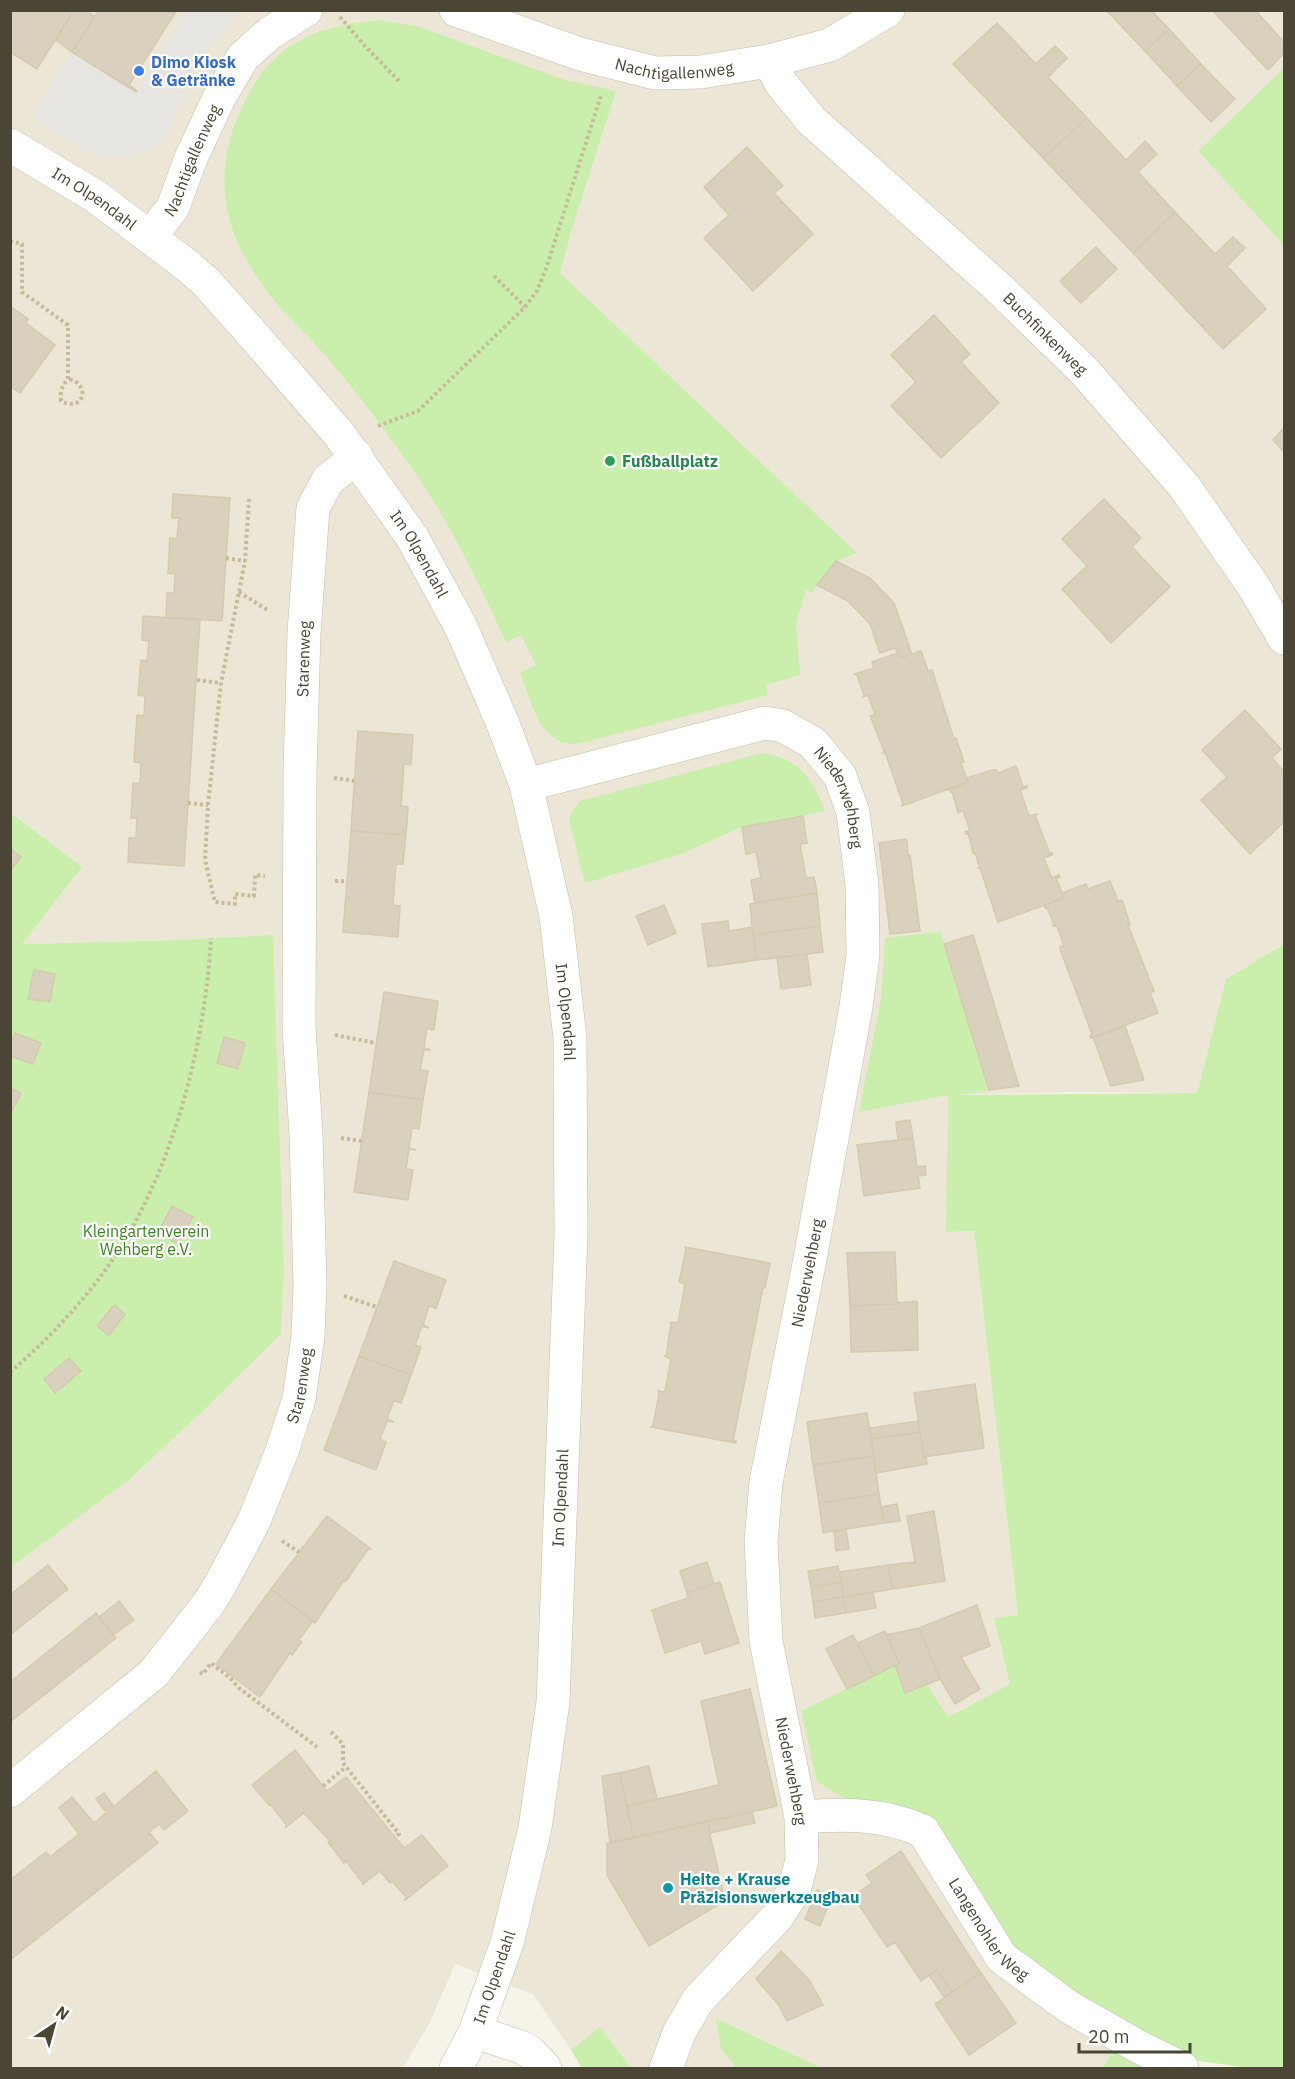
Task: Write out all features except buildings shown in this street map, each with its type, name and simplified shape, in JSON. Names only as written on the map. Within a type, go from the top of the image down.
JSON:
[{"type":"street","name":"Nachtigallenweg","points":[[151,236],[173,207],[191,158],[220,96],[243,57],[270,33],[306,10]]},
{"type":"street","name":"Nachtigallenweg","points":[[456,10],[580,54],[655,72],[701,72],[769,61],[831,45],[888,10]]},
{"type":"street","name":"Buchfinkenweg","points":[[769,61],[781,83],[811,120],[1002,291],[1085,372],[1184,486],[1254,587],[1284,638]]},
{"type":"street","name":"Im Olpendahl","points":[[10,145],[95,195],[151,236],[206,282],[348,445],[412,537],[461,627],[503,724],[526,785],[556,916],[570,1038],[571,1235],[553,1702],[535,1828],[507,1943],[475,2032],[456,2068]]},
{"type":"street","name":"Starenweg","points":[[10,1791],[154,1673],[209,1603],[254,1521],[282,1451],[299,1399],[308,1336],[310,1284],[306,1134],[299,1028],[299,877],[304,633],[313,508],[348,445]]},
{"type":"street","name":"Niederwehberg","points":[[526,785],[765,723],[783,726],[813,743],[840,776],[853,812],[862,885],[863,955],[856,1007],[766,1482],[761,1542],[766,1641],[801,1817],[802,1860],[794,1891],[777,1917],[698,2000],[679,2033],[666,2068]]},
{"type":"street","name":"Langenohler Weg","points":[[801,1817],[853,1814],[906,1823],[922,1831],[1002,1958],[1069,2007],[1139,2048],[1182,2068]]},
{"type":"street","points":[[475,2032],[521,2047],[530,2052],[545,2068]]},
{"type":"path","points":[[346,24],[400,82]]},
{"type":"path","points":[[348,445],[381,426],[418,411],[525,308],[537,291],[547,266],[603,88]]},
{"type":"path","points":[[10,241],[22,244],[22,292],[68,325],[68,379],[62,385],[60,392],[61,401],[75,404],[80,400],[82,389],[74,380],[68,379]]},
{"type":"path","points":[[494,276],[525,308]]},
{"type":"path","points":[[249,499],[245,561],[221,683],[208,805],[205,860],[215,902],[235,904],[235,894],[254,896],[255,875],[299,877]]},
{"type":"path","points":[[226,558],[245,561]]},
{"type":"path","points":[[197,680],[221,683]]},
{"type":"path","points":[[188,803],[208,805]]},
{"type":"path","points":[[10,1372],[28,1357],[77,1306],[110,1263],[155,1181],[187,1089],[200,1033],[209,978],[211,938]]},
{"type":"path","points":[[211,1664],[317,1747]]},
{"type":"path","points":[[331,1732],[343,1744],[343,1763],[399,1834],[394,1837]]},
{"type":"path","points":[[323,1786],[346,1767]]},
{"type":"shaded area","points":[[11,11],[1284,11],[1284,944],[1226,979],[1197,1093],[1075,1092],[948,1095],[947,1232],[974,1231],[1018,1615],[994,1619],[1010,1684],[947,1717],[905,1693],[895,1665],[874,1676],[912,1811],[1118,2045],[1102,2068],[822,2068],[717,2018],[721,2049],[736,2068],[631,2068],[600,2028],[571,2050],[533,1994],[455,1964],[430,2022],[403,2068],[11,2068],[10,1567],[130,1479],[281,1334],[284,1270],[273,936],[21,944],[81,867],[11,812]]},
{"type":"shaded area","points":[[188,11],[240,11],[201,56],[171,124],[162,140],[152,148],[127,158],[103,157],[89,152],[38,121],[35,110],[72,52],[136,92]]},
{"type":"green space","points":[[381,20],[420,27],[565,80],[616,91],[560,273],[857,553],[836,561],[811,593],[806,589],[796,624],[800,675],[766,685],[768,695],[577,744],[564,742],[545,730],[533,708],[520,673],[536,665],[521,635],[506,642],[461,550],[423,484],[352,388],[316,345],[275,302],[243,253],[232,228],[226,204],[224,178],[227,152],[247,97],[272,61],[302,39],[338,26]]},
{"type":"green space","points":[[1284,68],[1284,245],[1198,151]]},
{"type":"green space","points":[[762,753],[795,765],[809,779],[825,811],[742,827],[681,854],[585,883],[569,820],[580,801]]},
{"type":"green space","name":"Kleingartenverein Wehberg e.V.","points":[[10,812],[82,867],[22,944],[273,935],[284,1270],[281,1334],[130,1479],[11,1567]]},
{"type":"green space","points":[[940,932],[989,1090],[958,1095],[1197,1093],[1226,979],[1284,944],[1284,2068],[1249,2068],[1192,2060],[1008,1953],[926,1816],[853,1803],[817,1782],[801,1711],[895,1665],[905,1693],[927,1685],[948,1717],[1010,1684],[994,1618],[1018,1615],[974,1231],[946,1232],[948,1095],[859,1112],[881,999],[885,938]]},
{"type":"green space","points":[[716,2018],[822,2068],[736,2068],[721,2049]]},
{"type":"green space","points":[[600,2027],[631,2068],[582,2068],[571,2050]]},
{"type":"green space","points":[[1118,2045],[1161,2068],[1102,2068]]},
{"type":"place","name":"Dimo Kiosk & Getränke","points":[[139,71]]},
{"type":"place","name":"Fußballplatz","points":[[610,461]]},
{"type":"place","name":"Heite + Krause Präzisionswerkzeugbau","points":[[668,1888]]}]
